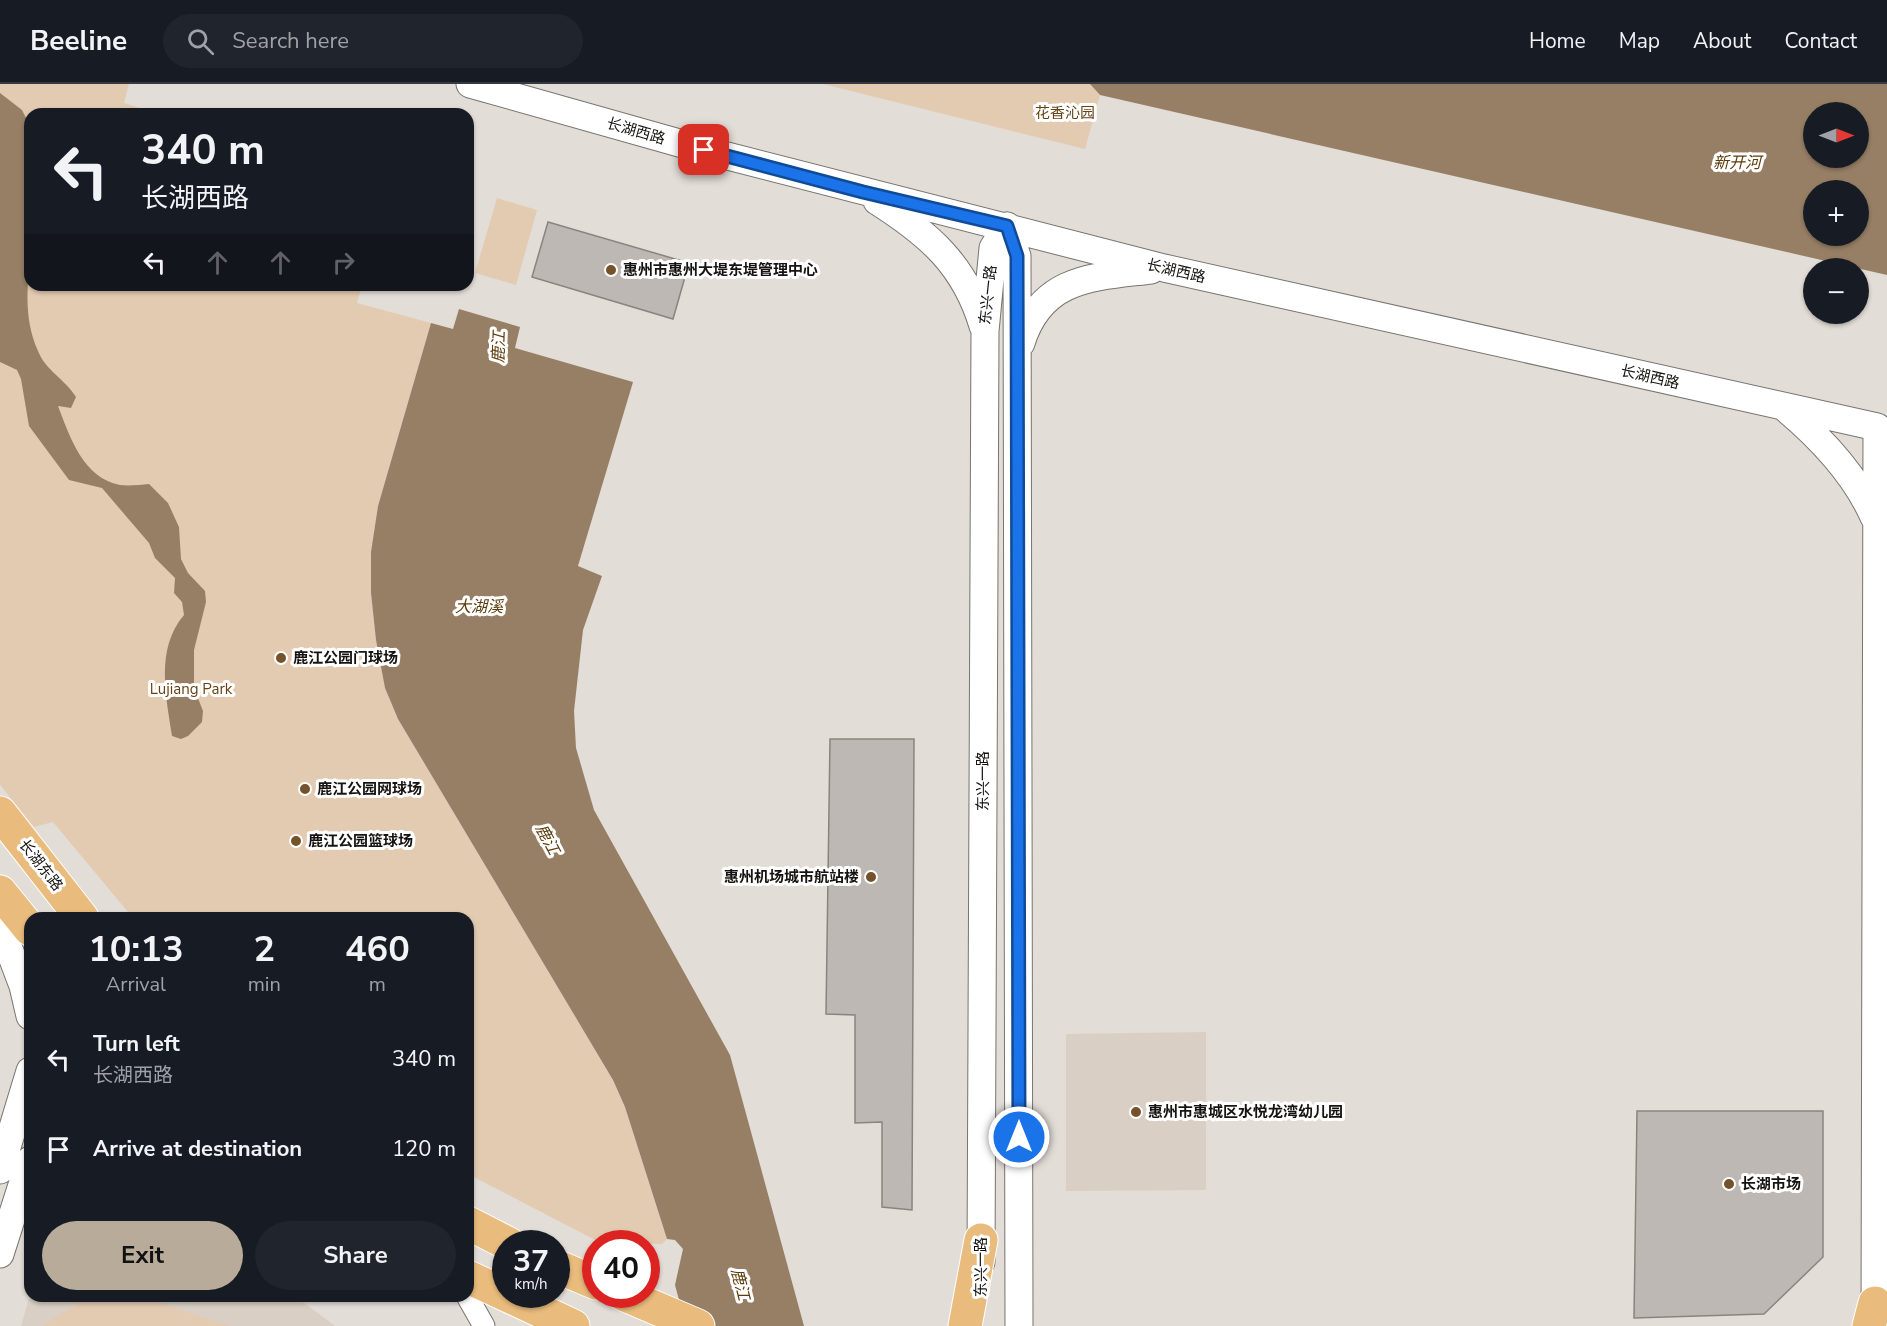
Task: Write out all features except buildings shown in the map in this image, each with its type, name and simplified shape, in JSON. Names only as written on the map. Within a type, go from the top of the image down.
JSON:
[{"type":"main road","name":"长湖东路","points":[[0,813],[77,912]]},
{"type":"main road","name":"长湖东路","points":[[0,847],[64,912]]},
{"type":"main road","points":[[0,892],[24,922]]},
{"type":"main road","points":[[474,1226],[492,1235]]},
{"type":"main road","points":[[965,1326],[981,1240]]},
{"type":"main road","points":[[474,1280],[573,1326]]},
{"type":"main road","points":[[655,1308],[698,1326]]},
{"type":"street","name":"长湖西路","points":[[470,84],[863,192],[1007,226],[1164,268],[1783,406],[1882,431]]},
{"type":"street","points":[[863,192],[906,221],[944,252],[966,283],[985,331]]},
{"type":"street","name":"东兴一路","points":[[981,1326],[985,331],[993,248],[1007,226]]},
{"type":"street","name":"东兴一路","points":[[1007,226],[1017,256],[1019,1326]]},
{"type":"street","points":[[1017,358],[1027,324],[1042,302],[1063,287],[1094,277],[1164,268]]},
{"type":"street","points":[[1783,406],[1805,425],[1842,465],[1862,493],[1876,521]]},
{"type":"street","points":[[1873,1318],[1876,521],[1882,431]]},
{"type":"street","points":[[0,925],[24,994]]},
{"type":"street","points":[[0,1170],[24,1093]]},
{"type":"street","points":[[0,1254],[24,1180]]},
{"type":"street","points":[[1020,1275],[1035,1326]]},
{"type":"street","points":[[470,1302],[484,1326]]},
{"type":"shaded area","name":"惠州市惠城区水悦龙湾幼儿园","points":[[1206,1032],[1206,1190],[1066,1191],[1066,1034]]},
{"type":"shaded area","points":[[28,1302],[303,1302],[335,1326],[21,1326]]},
{"type":"green space","name":"Lujiang Park","points":[[0,84],[129,84],[124,103],[140,108],[24,108],[24,291],[360,291],[357,303],[431,323],[378,506],[371,552],[371,593],[376,640],[385,688],[398,719],[613,1080],[625,1107],[667,1239],[660,1244],[660,1230],[582,1230],[582,1233],[474,1177],[474,912],[128,912],[53,822],[34,827],[0,785]]},
{"type":"green space","name":"花香沁园","points":[[823,84],[1090,84],[1100,95],[1085,149]]},
{"type":"green space","points":[[497,198],[537,210],[516,285],[475,273]]},
{"type":"green space","points":[[73,1302],[157,1302],[230,1326],[43,1326],[79,1304]]},
{"type":"water","name":"新开河","points":[[1090,84],[1887,84],[1887,275],[1869,271],[1869,258],[1813,258],[1100,95]]},
{"type":"water","points":[[0,93],[24,114],[24,291],[28,291],[30,328],[41,358],[76,397],[71,408],[58,406],[73,443],[87,465],[107,481],[120,485],[149,484],[168,503],[179,527],[181,559],[188,573],[205,591],[206,602],[194,650],[194,688],[203,711],[202,722],[188,736],[181,739],[172,736],[167,705],[166,658],[175,628],[184,615],[182,602],[174,593],[175,578],[155,558],[149,543],[102,488],[69,480],[29,426],[21,379],[17,370],[0,362]]},
{"type":"water","name":"大湖溪","points":[[459,309],[520,327],[515,348],[633,382],[578,566],[602,576],[583,630],[574,711],[576,748],[594,810],[730,1055],[804,1326],[686,1326],[675,1285],[683,1249],[675,1240],[667,1239],[625,1107],[613,1080],[398,719],[385,688],[376,640],[371,593],[371,552],[378,506],[431,323],[453,329]]},
{"type":"place","name":"惠州市惠州大堤东堤管理中心","points":[[611,270]]},
{"type":"place","name":"鹿江公园门球场","points":[[281,658]]},
{"type":"place","name":"鹿江公园网球场","points":[[305,789]]},
{"type":"place","name":"鹿江公园篮球场","points":[[296,841]]},
{"type":"place","name":"惠州机场城市航站楼","points":[[871,877]]},
{"type":"place","name":"惠州市惠城区水悦龙湾幼儿园","points":[[1136,1112]]},
{"type":"place","name":"长湖市场","points":[[1729,1184]]},
{"type":"route","points":[[704,150],[863,192],[1007,226],[1017,256],[1019,1137]]},
{"type":"water label","name":"鹿江","points":[[498,347]]},
{"type":"water label","name":"鹿江","points":[[548,839]]},
{"type":"water label","name":"鹿江","points":[[741,1284]]}]
